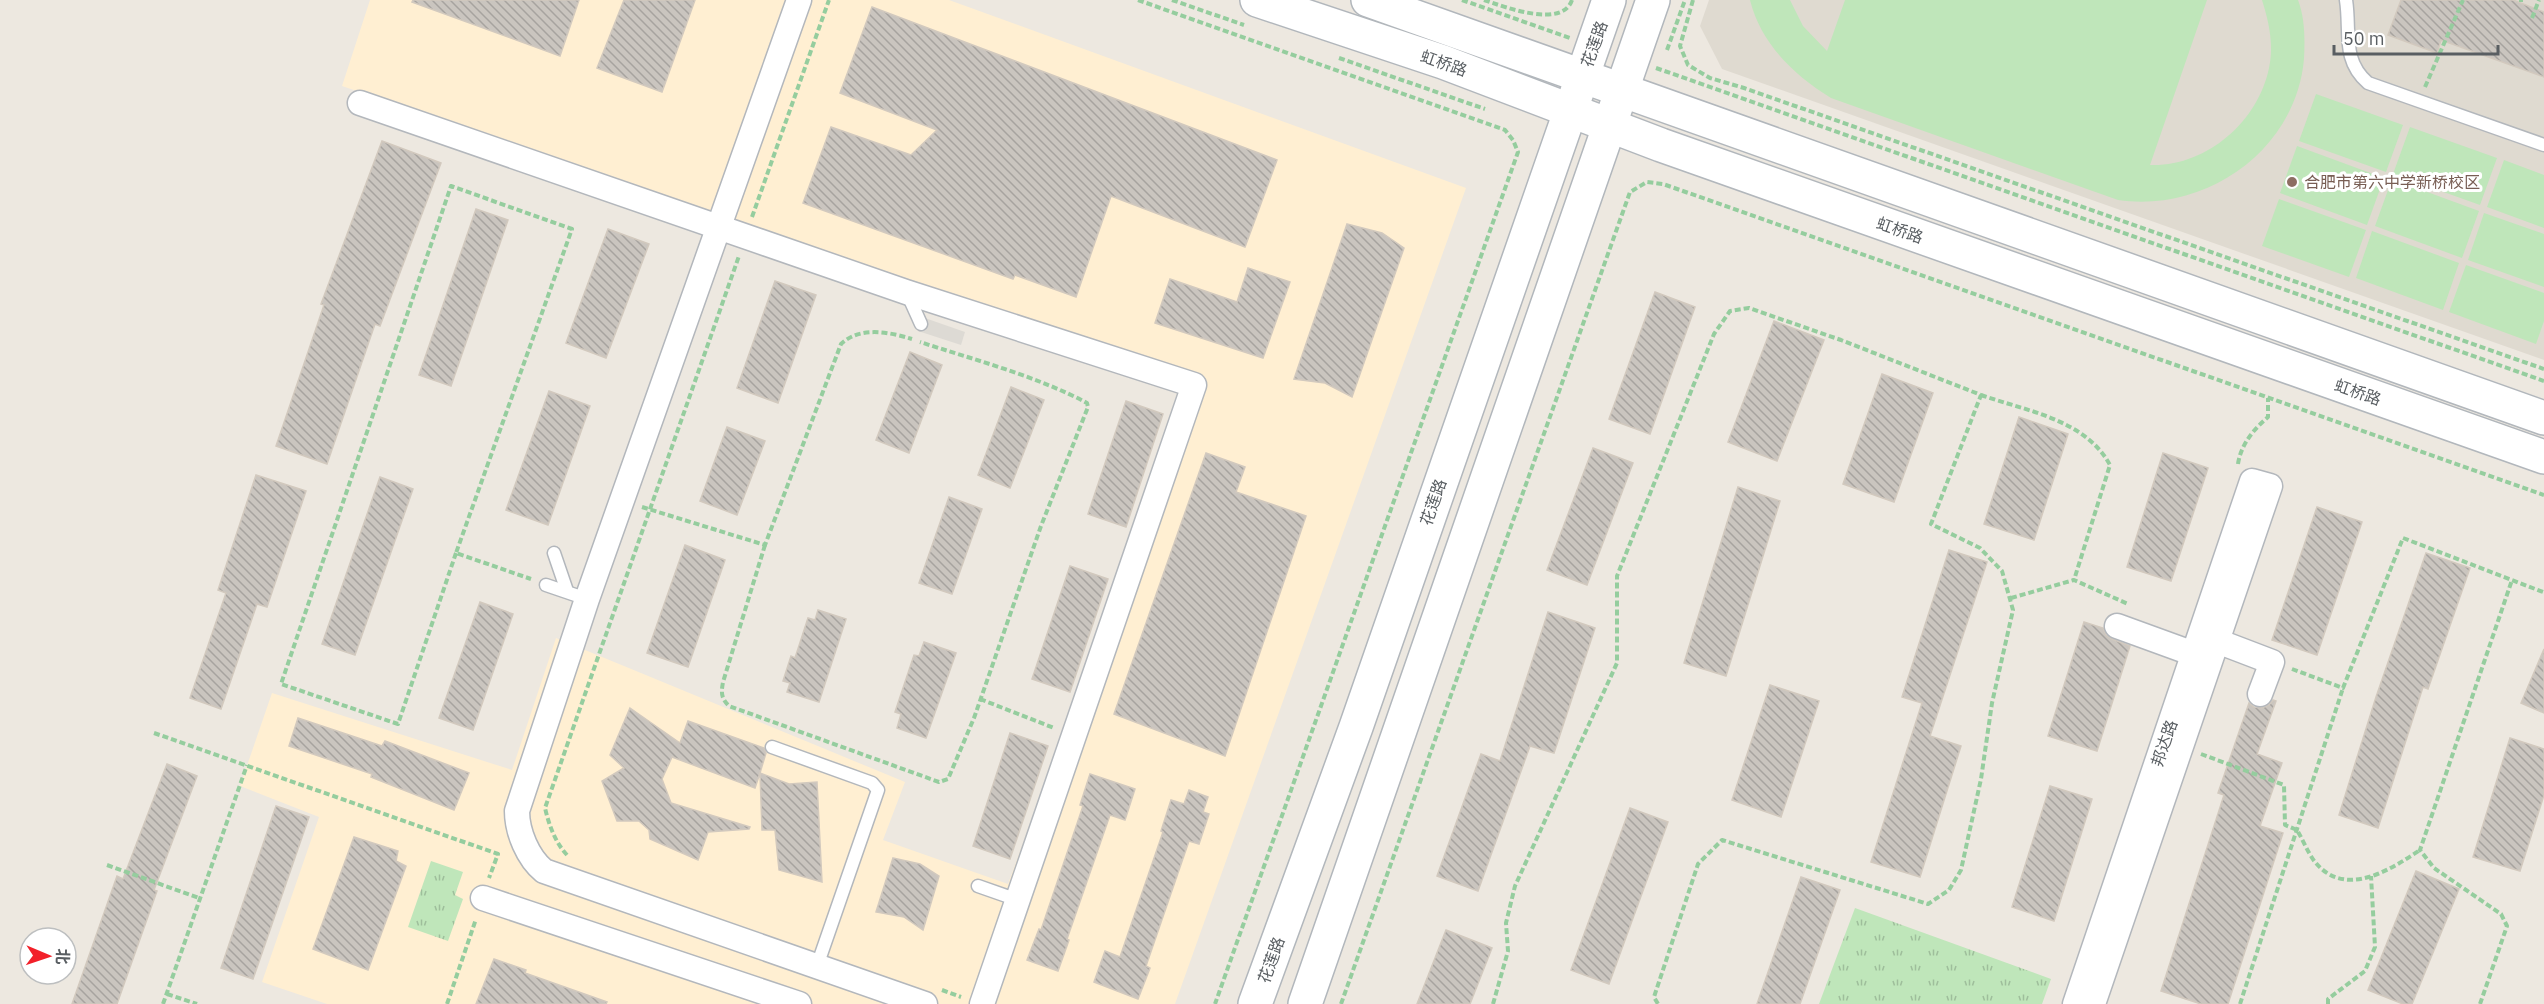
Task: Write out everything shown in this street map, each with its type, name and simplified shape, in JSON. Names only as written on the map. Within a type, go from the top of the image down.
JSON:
[{"type":"main road","name":"虹桥路","points":[[1257,0],[1443,62],[1736,172],[2544,457]]},
{"type":"main road","name":"虹桥路","points":[[1368,0],[1459,15],[1588,61],[1621,91],[2544,418]]},
{"type":"main road","name":"花莲路","points":[[1255,1004],[1356,727],[1609,0]]},
{"type":"main road","points":[[1305,1004],[1653,0]]},
{"type":"main road","points":[[1443,62],[1459,15]]},
{"type":"main road","points":[[1736,172],[1750,136]]},
{"type":"main road","points":[[1523,242],[1564,256]]},
{"type":"street","points":[[799,0],[622,500],[577,595],[517,811],[520,830],[531,856],[540,868],[549,873],[817,966],[901,1000],[931,996]]},
{"type":"street","points":[[360,103],[719,225],[906,292],[1194,385],[1018,900],[976,1002]]},
{"type":"street","name":"邦达路","points":[[2093,1004],[2217,641],[2253,479]]},
{"type":"street","name":"邦达路","points":[[2075,1004],[2253,479]]},
{"type":"street","points":[[2117,626],[2194,654]]},
{"type":"street","points":[[2217,641],[2272,662],[2260,694]]},
{"type":"street","points":[[483,898],[799,1004]]},
{"type":"lane","points":[[2346,0],[2349,54],[2357,71],[2373,85],[2544,146]]},
{"type":"lane","points":[[906,292],[921,324]]},
{"type":"lane","points":[[554,553],[577,595]]},
{"type":"lane","points":[[546,585],[577,595]]},
{"type":"lane","points":[[772,747],[872,783],[878,790],[817,966]]},
{"type":"lane","points":[[978,886],[1018,900]]},
{"type":"path","points":[[573,861],[560,847],[548,823],[545,808],[829,0]]},
{"type":"path","points":[[1138,0],[1505,130],[1513,140],[1518,152],[1215,1004]]},
{"type":"path","points":[[1484,0],[1506,8],[1547,16],[1556,15],[1570,7],[1572,0]]},
{"type":"path","points":[[1693,0],[1680,46],[1688,66],[1710,78],[1756,92],[2544,369]]},
{"type":"path","points":[[2419,100],[2463,0]]},
{"type":"path","points":[[2532,18],[2539,0]]},
{"type":"path","points":[[1459,15],[1588,61]]},
{"type":"path","points":[[1632,60],[2544,381]]},
{"type":"path","points":[[1341,1004],[1630,192],[1637,186],[1647,182],[1663,184],[2544,495]]},
{"type":"path","points":[[451,186],[572,229],[456,553],[398,724],[281,684],[451,186]]},
{"type":"path","points":[[1493,1004],[1508,951],[1506,923],[1515,886],[1617,663],[1617,576],[1714,334],[1730,311],[1749,308],[1841,340],[1981,395],[2058,420],[2102,451],[2110,465],[2074,580]]},
{"type":"path","points":[[887,333],[904,337],[1004,370],[1087,403],[1086,414],[1041,526],[954,769],[948,779],[939,783],[729,706],[721,694],[723,682],[765,545],[834,358],[841,344],[855,334],[887,333]]},
{"type":"path","points":[[1658,1004],[1654,997],[1698,864],[1722,840],[1928,904],[1949,890],[1961,870],[1981,779],[1992,703],[2013,610],[2002,572],[1980,548],[1931,524],[1981,395]]},
{"type":"path","points":[[2253,479],[2240,456],[2253,429],[2268,417],[2268,398]]},
{"type":"path","points":[[622,500],[765,545]]},
{"type":"path","points":[[2240,1004],[2343,688],[2403,538],[2543,592]]},
{"type":"path","points":[[456,553],[546,585]]},
{"type":"path","points":[[2011,598],[2074,580],[2147,613],[2146,637]]},
{"type":"path","points":[[2180,746],[2284,785],[2285,825],[2297,830],[2316,863],[2338,879],[2362,879],[2394,867],[2420,850],[2512,580]]},
{"type":"path","points":[[2272,662],[2343,688]]},
{"type":"path","points":[[980,699],[1074,735]]},
{"type":"path","points":[[154,733],[498,854],[447,1004]]},
{"type":"path","points":[[163,1004],[247,765]]},
{"type":"path","points":[[2420,850],[2434,868],[2501,914],[2507,926],[2480,1004]]},
{"type":"path","points":[[107,865],[199,898]]},
{"type":"path","points":[[2328,1004],[2328,999],[2365,971],[2375,947],[2371,876]]},
{"type":"path","points":[[166,994],[197,1004]]},
{"type":"path","points":[[931,996],[976,1002]]},
{"type":"shaded area","points":[[370,0],[949,0],[1466,188],[1175,1004],[327,1004],[262,982],[319,817],[240,786],[272,693],[512,770],[556,638],[905,782],[883,840],[1008,884],[1194,376],[342,86]]},
{"type":"shaded area","name":"合肥市第六中学新桥校区","points":[[1709,0],[2544,0],[2544,360],[1722,69],[1700,26]]},
{"type":"shaded area","points":[[922,317],[965,332],[961,345],[918,331]]},
{"type":"green space","points":[[1750,0],[1790,0],[1803,26],[1827,51],[1845,0],[2207,0],[2150,165],[2171,164],[2209,149],[2226,138],[2254,106],[2263,88],[2271,51],[2267,17],[2262,0],[2298,0],[2303,22],[2304,59],[2297,92],[2284,121],[2265,147],[2241,168],[2213,185],[2183,196],[2151,201],[2118,200],[1831,98],[1804,79],[1781,57],[1762,31]]},
{"type":"green space","points":[[2316,94],[2403,125],[2386,172],[2299,141]]},
{"type":"green space","points":[[2410,127],[2497,158],[2480,205],[2393,174]]},
{"type":"green space","points":[[2297,146],[2384,178],[2367,225],[2280,193]]},
{"type":"green space","points":[[2504,160],[2544,175],[2544,228],[2487,207]]},
{"type":"green space","points":[[2392,179],[2479,211],[2462,258],[2375,226]]},
{"type":"green space","points":[[2279,199],[2366,230],[2349,277],[2262,246]]},
{"type":"green space","points":[[2484,213],[2544,234],[2544,287],[2468,260]]},
{"type":"green space","points":[[2372,231],[2459,263],[2443,310],[2356,278]]},
{"type":"green space","points":[[2466,265],[2544,293],[2544,321],[2536,344],[2449,312]]},
{"type":"green space","points":[[431,861],[463,872],[455,895],[463,899],[448,941],[408,927]]},
{"type":"green space","points":[[1855,908],[2051,979],[2042,1004],[1819,1004]]},
{"type":"building","points":[[413,0],[579,0],[560,56],[412,2]]},
{"type":"building","points":[[624,0],[695,0],[662,92],[597,68]]},
{"type":"building","points":[[2401,0],[2513,0],[2544,12],[2544,77],[2441,40],[2437,53],[2388,35]]},
{"type":"building","points":[[872,7],[1277,160],[1245,247],[1111,196],[1076,297],[1015,275],[1013,279],[803,203],[831,127],[911,155],[937,130],[840,93]]},
{"type":"building","points":[[382,141],[441,163],[380,326],[375,324],[327,464],[276,446],[324,305],[321,304]]},
{"type":"building","points":[[476,209],[508,220],[451,386],[419,375]]},
{"type":"building","points":[[1347,224],[1382,233],[1404,248],[1352,397],[1325,383],[1294,379]]},
{"type":"building","points":[[608,229],[649,244],[606,358],[566,343]]},
{"type":"building","points":[[1248,268],[1290,282],[1263,358],[1155,323],[1170,279],[1237,302]]},
{"type":"building","points":[[775,281],[816,295],[778,403],[737,388]]},
{"type":"building","points":[[1655,292],[1695,307],[1650,434],[1609,419]]},
{"type":"building","points":[[1774,321],[1824,340],[1777,461],[1728,442]]},
{"type":"building","points":[[910,352],[942,365],[909,453],[876,440]]},
{"type":"building","points":[[1882,374],[1933,393],[1894,502],[1843,484]]},
{"type":"building","points":[[1011,387],[1044,400],[1010,488],[978,475]]},
{"type":"building","points":[[549,391],[590,406],[548,525],[506,510]]},
{"type":"building","points":[[1126,401],[1163,414],[1126,527],[1088,514]]},
{"type":"building","points":[[2019,417],[2068,434],[2034,540],[1984,524]]},
{"type":"building","points":[[727,427],[765,441],[737,515],[700,501]]},
{"type":"building","points":[[1593,448],[1633,463],[1587,585],[1547,570]]},
{"type":"building","points":[[1206,453],[1245,467],[1236,492],[1306,516],[1225,756],[1114,714]]},
{"type":"building","points":[[2163,453],[2208,468],[2171,581],[2127,567]]},
{"type":"building","points":[[256,475],[306,491],[267,607],[257,604],[221,709],[190,698],[226,593],[218,590]]},
{"type":"building","points":[[380,477],[413,489],[355,655],[322,644]]},
{"type":"building","points":[[1738,487],[1780,501],[1726,676],[1684,663]]},
{"type":"building","points":[[949,497],[982,509],[952,594],[919,583]]},
{"type":"building","points":[[2317,507],[2362,522],[2317,655],[2272,640]]},
{"type":"building","points":[[685,545],[725,560],[688,667],[647,653]]},
{"type":"building","points":[[1949,550],[1987,562],[1930,736],[1961,746],[1920,877],[1871,862],[1922,703],[1902,697]]},
{"type":"building","points":[[2426,553],[2470,568],[2428,689],[2423,687],[2378,828],[2339,815],[2376,697]]},
{"type":"building","points":[[1070,566],[1108,579],[1070,692],[1032,679]]},
{"type":"building","points":[[480,602],[513,614],[473,730],[439,718]]},
{"type":"building","points":[[818,610],[846,619],[819,702],[787,692],[790,683],[783,681],[791,656],[795,658],[808,618],[815,620]]},
{"type":"building","points":[[1548,612],[1595,628],[1554,753],[1530,746],[1478,891],[1437,876],[1481,754],[1500,761]]},
{"type":"building","points":[[2084,622],[2103,628],[2106,635],[2112,639],[2130,646],[2097,751],[2048,736]]},
{"type":"building","points":[[924,642],[956,653],[926,738],[897,728],[901,714],[895,712],[914,655],[919,656]]},
{"type":"building","points":[[2544,649],[2544,713],[2521,703]]},
{"type":"building","points":[[1770,685],[1819,701],[1781,817],[1732,800]]},
{"type":"building","points":[[2273,700],[2276,701],[2257,754],[2282,763],[2260,826],[2283,833],[2228,1004],[2201,1004],[2161,991],[2224,795],[2218,793],[2249,703],[2254,707],[2262,708]]},
{"type":"building","points":[[630,708],[680,743],[688,721],[764,748],[766,753],[755,788],[672,757],[662,779],[671,803],[750,827],[749,829],[708,832],[698,860],[650,839],[649,830],[639,821],[617,821],[602,781],[624,768],[610,755]]},
{"type":"building","points":[[298,718],[382,746],[385,741],[469,773],[454,810],[371,777],[372,774],[289,746]]},
{"type":"building","points":[[1010,733],[1048,746],[1010,859],[973,846]]},
{"type":"building","points":[[2510,738],[2544,749],[2544,795],[2520,871],[2473,857]]},
{"type":"building","points":[[167,764],[197,776],[154,890],[157,891],[117,1004],[72,1004],[117,876],[123,879]]},
{"type":"building","points":[[760,773],[789,784],[817,782],[822,882],[779,870],[775,830],[762,830]]},
{"type":"building","points":[[1090,774],[1135,789],[1125,820],[1110,815],[1058,971],[1027,960],[1039,929],[1041,930],[1083,806],[1080,805]]},
{"type":"building","points":[[2050,786],[2092,799],[2054,921],[2012,907]]},
{"type":"building","points":[[1189,790],[1208,797],[1203,812],[1209,814],[1199,844],[1189,841],[1146,966],[1150,968],[1138,999],[1094,982],[1105,951],[1120,957],[1163,832],[1161,831],[1171,800],[1184,804]]},
{"type":"building","points":[[276,806],[309,817],[253,979],[221,968]]},
{"type":"building","points":[[1630,808],[1668,822],[1609,984],[1571,970]]},
{"type":"building","points":[[354,837],[398,851],[396,861],[406,866],[368,970],[313,949]]},
{"type":"building","points":[[893,858],[920,864],[939,876],[923,930],[904,917],[876,912]]},
{"type":"building","points":[[2416,871],[2459,889],[2412,1004],[2403,1004],[2368,990]]},
{"type":"building","points":[[1801,877],[1840,890],[1800,1004],[1757,1004]]},
{"type":"building","points":[[1446,930],[1492,948],[1470,1004],[1417,1004]]},
{"type":"building","points":[[494,959],[526,970],[525,973],[607,1002],[606,1004],[476,1004]]},
{"type":"place","name":"合肥市第六中学新桥校区","points":[[2292,182]]}]
